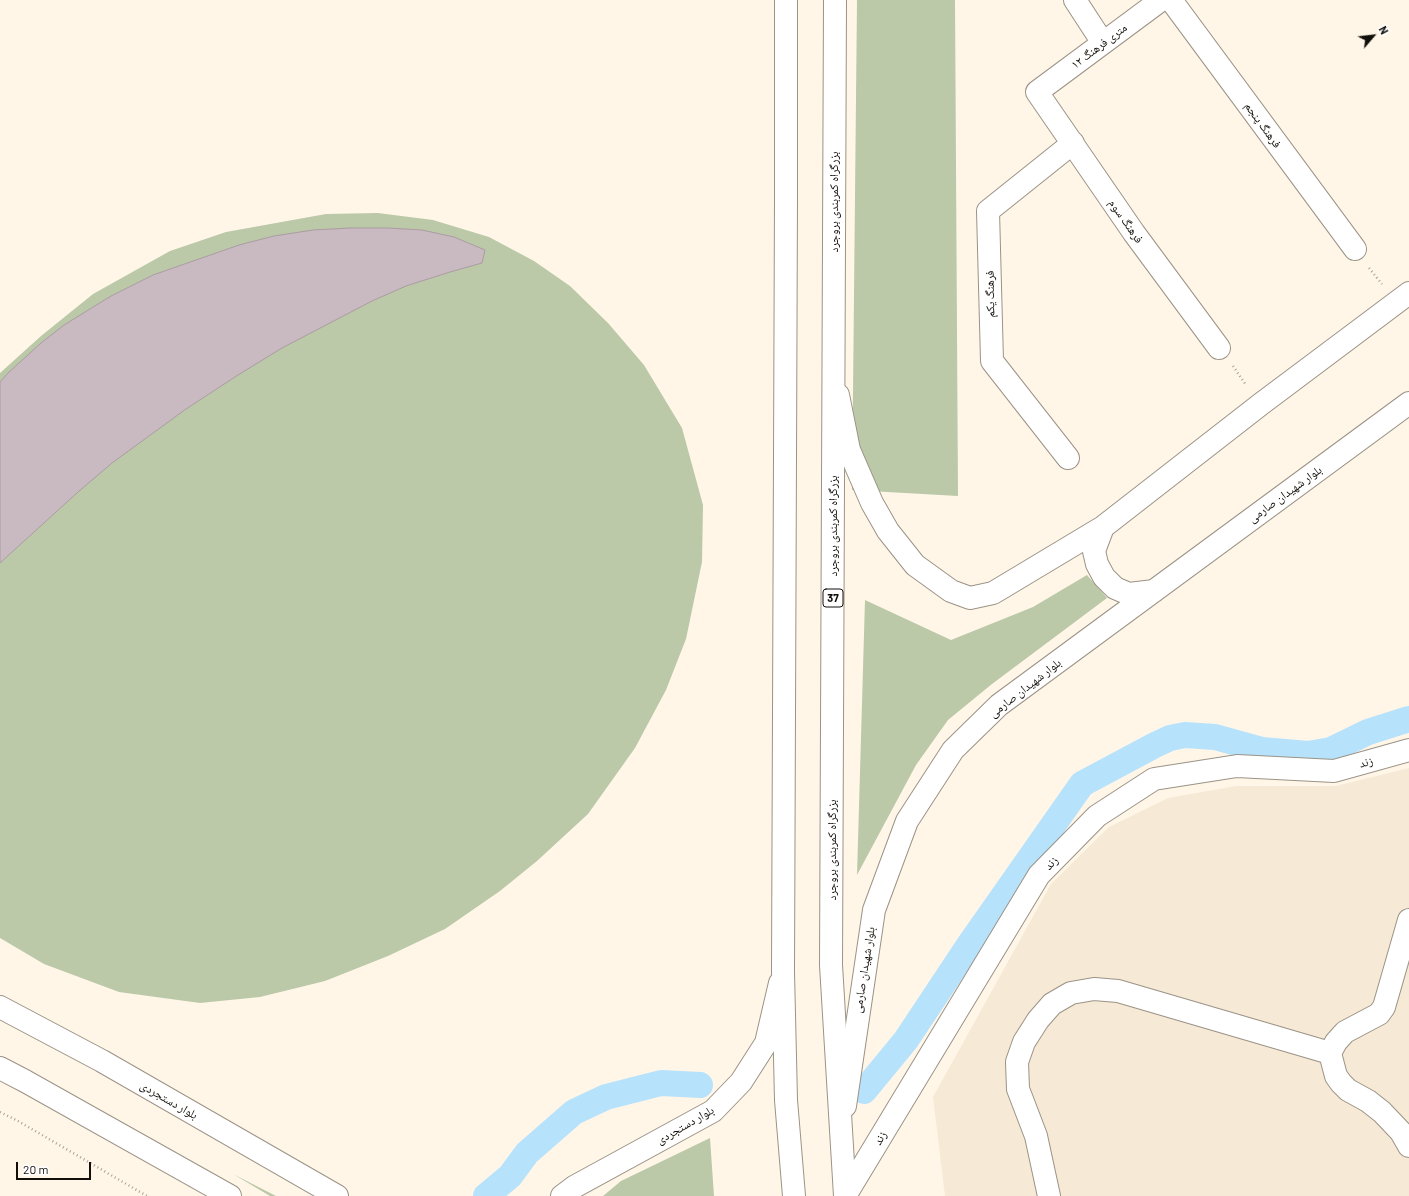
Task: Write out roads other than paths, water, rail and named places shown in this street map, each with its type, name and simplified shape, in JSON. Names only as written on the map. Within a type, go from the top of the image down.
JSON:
[{"type":"main road","points":[[786,0],[783,972],[786,1100],[794,1196]]},
{"type":"main road","name":"بزرگراه کمربندی بروجرد","points":[[834,0],[831,965],[840,1135],[845,1196]]},
{"type":"main road","points":[[1075,0],[1103,43]]},
{"type":"main road","name":"۱۲ متری فرهنگ","points":[[1037,92],[1161,0]]},
{"type":"main road","name":"فرهنگ پنجم","points":[[1171,0],[1355,249]]},
{"type":"main road","name":"فرهنگ سوم","points":[[1037,92],[1134,233],[1219,348]]},
{"type":"main road","name":"فرهنگ یکم","points":[[1068,458],[992,361],[988,211],[1073,143]]},
{"type":"main road","points":[[834,376],[849,450],[876,510],[888,531],[915,565],[951,591],[970,598],[993,594],[1103,526],[1403,297]]},
{"type":"main road","name":"بلوار شهیدان صارمی","points":[[840,1135],[874,910],[907,821],[953,750],[999,705],[1409,403]]},
{"type":"main road","points":[[1103,526],[1094,551],[1097,564],[1104,577],[1115,588],[1129,594],[1154,591]]},
{"type":"main road","name":"زند","points":[[845,1196],[1040,875],[1097,816],[1154,779],[1237,766],[1334,771],[1409,750]]},
{"type":"main road","points":[[1409,920],[1384,1007],[1379,1014],[1345,1032],[1336,1042],[1330,1053],[1336,1076],[1341,1083],[1348,1090],[1368,1101],[1382,1112],[1401,1132],[1409,1146]]},
{"type":"main road","name":"بلوار دستجردی","points":[[562,1196],[580,1183],[714,1111],[741,1082],[766,1043],[783,972]]},
{"type":"main road","points":[[1049,1196],[1036,1136],[1018,1089],[1017,1062],[1024,1042],[1038,1020],[1052,1004],[1072,993],[1094,989],[1118,991],[1330,1053]]},
{"type":"main road","name":"بلوار دستجردی","points":[[0,1008],[102,1061],[337,1196]]},
{"type":"main road","points":[[0,1068],[230,1196]]},
{"type":"waterway","points":[[864,1091],[906,1040],[969,945],[1082,784],[1155,745],[1170,738],[1185,735],[1215,737],[1262,750],[1308,754],[1331,750],[1368,732],[1409,719]]},
{"type":"waterway","points":[[486,1196],[510,1176],[527,1153],[574,1112],[606,1097],[661,1083],[700,1085]]}]
